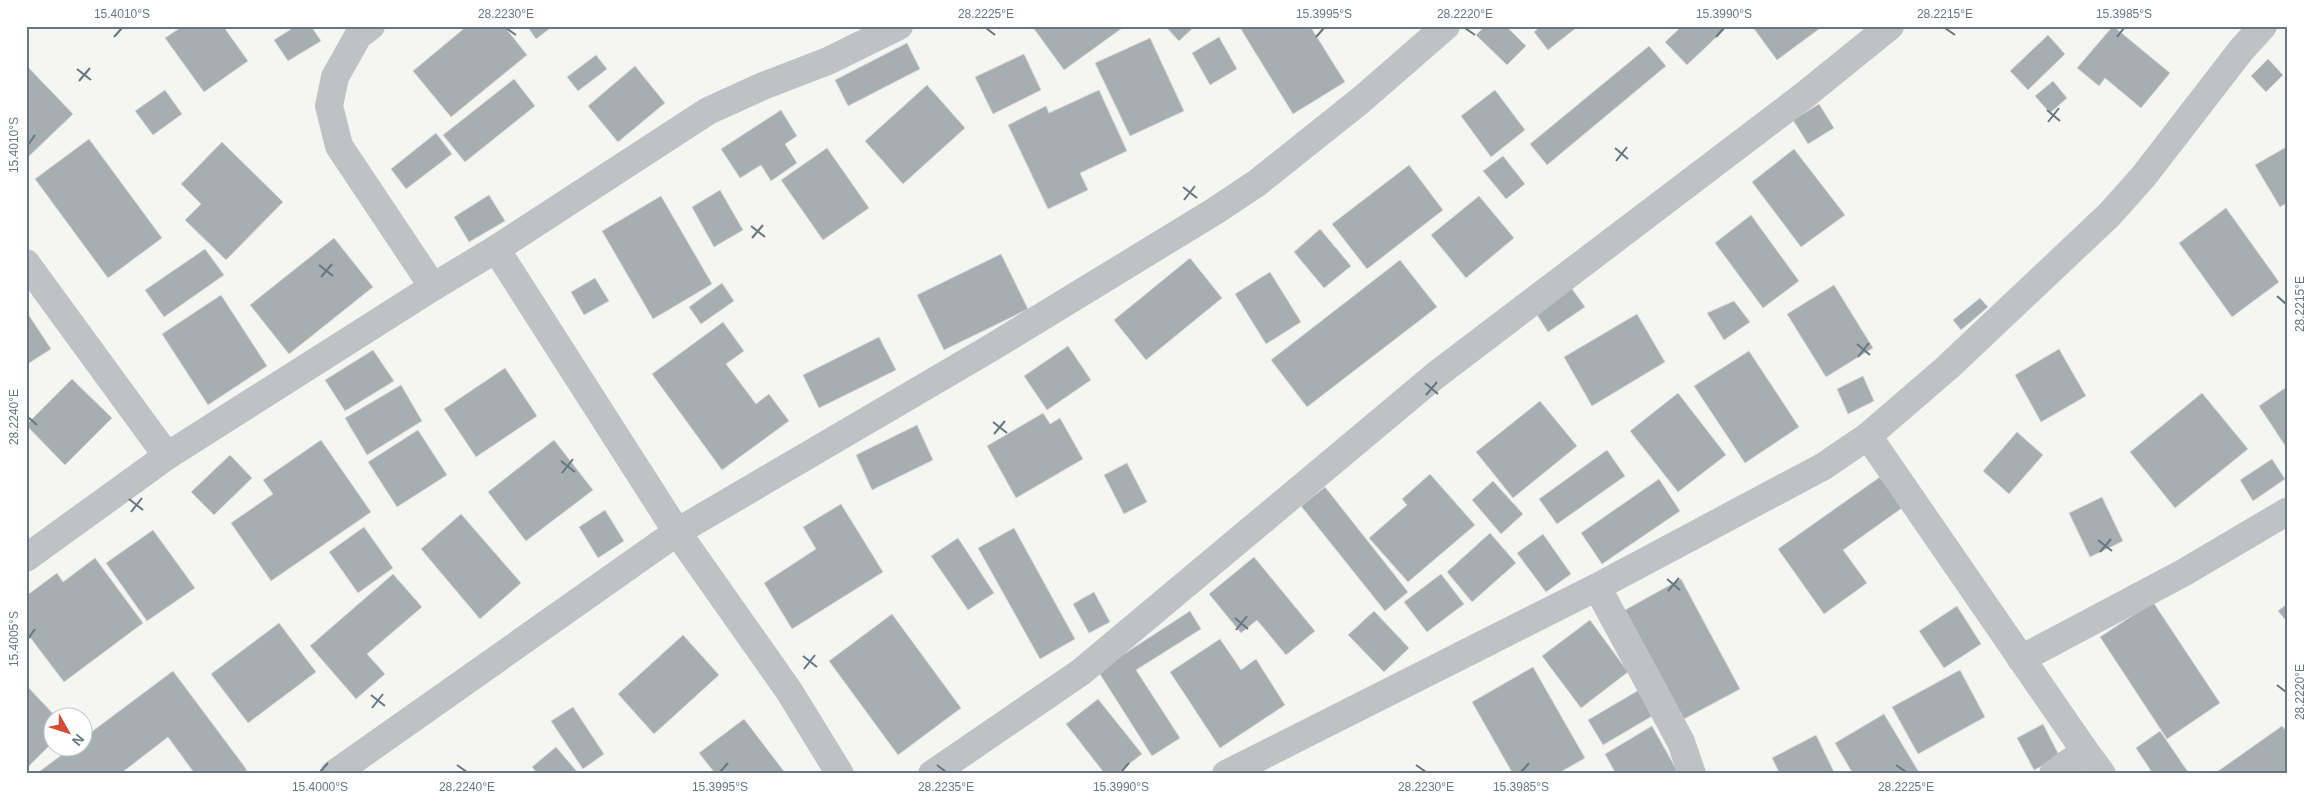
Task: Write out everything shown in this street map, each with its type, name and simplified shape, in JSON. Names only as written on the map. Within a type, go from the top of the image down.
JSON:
[{"type":"street","points":[[371,26],[358,36],[336,77],[329,106],[339,146],[433,287]]},
{"type":"street","points":[[26,558],[167,456],[496,249],[708,111],[763,86],[828,61],[898,26]]},
{"type":"street","points":[[334,774],[677,532],[989,349],[1215,211],[1264,177],[1360,100],[1446,26]]},
{"type":"street","points":[[932,774],[1081,672],[1436,375],[1806,94],[1890,26]]},
{"type":"street","points":[[1226,774],[1597,587],[1764,496],[1824,466],[1868,436],[1948,367],[2110,215],[2143,177],[2242,49],[2264,26]]},
{"type":"street","points":[[496,249],[677,532],[789,691],[840,774]]},
{"type":"street","points":[[26,263],[167,456]]},
{"type":"street","points":[[1868,436],[2102,774]]},
{"type":"street","points":[[2021,658],[2183,573],[2288,511]]},
{"type":"street","points":[[1597,587],[1681,742],[1692,774]]},
{"type":"street","points":[[2053,774],[2085,751]]},
{"type":"building","points":[[183,26],[223,26],[248,61],[204,92],[165,38]]},
{"type":"building","points":[[296,26],[311,26],[321,41],[288,61],[274,40]]},
{"type":"building","points":[[467,26],[504,26],[527,55],[451,117],[413,71]]},
{"type":"building","points":[[527,26],[553,26],[536,39]]},
{"type":"building","points":[[1032,26],[1125,26],[1064,70]]},
{"type":"building","points":[[1165,26],[1195,26],[1179,41]]},
{"type":"building","points":[[1239,26],[1310,26],[1345,82],[1293,114]]},
{"type":"building","points":[[1485,26],[1506,26],[1526,46],[1507,65],[1476,35]]},
{"type":"building","points":[[1541,26],[1575,26],[1576,28],[1548,50],[1534,32]]},
{"type":"building","points":[[1682,26],[1728,26],[1687,65],[1665,42]]},
{"type":"building","points":[[1752,26],[1816,26],[1819,29],[1777,60]]},
{"type":"building","points":[[2113,26],[2170,73],[2141,108],[2105,78],[2099,86],[2077,68]]},
{"type":"building","points":[[2048,35],[2065,54],[2028,90],[2010,71]]},
{"type":"building","points":[[1219,37],[1237,69],[1210,85],[1192,53]]},
{"type":"building","points":[[1150,38],[1184,111],[1130,136],[1095,63]]},
{"type":"building","points":[[907,43],[920,69],[848,106],[835,80]]},
{"type":"building","points":[[1649,46],[1666,66],[1547,165],[1530,144]]},
{"type":"building","points":[[1024,54],[1041,90],[993,114],[975,77]]},
{"type":"building","points":[[596,55],[607,69],[578,91],[567,77]]},
{"type":"building","points":[[2268,59],[2283,75],[2266,92],[2251,76]]},
{"type":"building","points":[[26,65],[73,114],[26,159]]},
{"type":"building","points":[[635,66],[665,103],[618,142],[588,106]]},
{"type":"building","points":[[514,79],[535,106],[465,162],[443,135]]},
{"type":"building","points":[[2053,81],[2067,98],[2050,113],[2035,96]]},
{"type":"building","points":[[927,85],[965,128],[903,184],[865,141]]},
{"type":"building","points":[[165,90],[182,114],[153,135],[135,111]]},
{"type":"building","points":[[1099,90],[1127,151],[1080,173],[1088,190],[1048,209],[1008,125],[1046,106],[1049,113]]},
{"type":"building","points":[[1495,90],[1525,130],[1491,157],[1461,116]]},
{"type":"building","points":[[1819,104],[1834,128],[1808,144],[1793,120]]},
{"type":"building","points":[[781,110],[797,136],[785,144],[797,163],[771,181],[761,165],[740,178],[721,149]]},
{"type":"building","points":[[436,133],[452,154],[406,189],[391,169]]},
{"type":"building","points":[[89,139],[162,238],[108,278],[35,179]]},
{"type":"building","points":[[222,142],[283,202],[226,260],[185,220],[201,204],[181,184]]},
{"type":"building","points":[[2288,146],[2288,202],[2280,207],[2255,165]]},
{"type":"building","points":[[827,148],[869,208],[823,240],[781,180]]},
{"type":"building","points":[[1794,149],[1845,215],[1801,247],[1752,182]]},
{"type":"building","points":[[1503,156],[1525,184],[1506,199],[1483,171]]},
{"type":"building","points":[[1409,165],[1443,210],[1367,269],[1332,224]]},
{"type":"building","points":[[720,190],[743,230],[714,247],[692,207]]},
{"type":"building","points":[[489,195],[505,221],[469,242],[454,217]]},
{"type":"building","points":[[661,196],[712,284],[653,319],[602,231]]},
{"type":"building","points":[[1479,196],[1514,238],[1466,278],[1431,235]]},
{"type":"building","points":[[2226,208],[2279,282],[2232,317],[2179,243]]},
{"type":"building","points":[[1751,215],[1799,281],[1763,308],[1715,243]]},
{"type":"building","points":[[1320,229],[1351,266],[1324,288],[1294,252]]},
{"type":"building","points":[[334,238],[373,287],[289,354],[250,305]]},
{"type":"building","points":[[205,249],[224,275],[164,317],[145,290]]},
{"type":"building","points":[[1001,254],[1028,309],[944,350],[917,295]]},
{"type":"building","points":[[1190,258],[1222,298],[1146,360],[1114,320]]},
{"type":"building","points":[[1400,260],[1437,307],[1307,407],[1271,360]]},
{"type":"building","points":[[1270,272],[1301,322],[1266,344],[1235,294]]},
{"type":"building","points":[[595,278],[609,301],[584,315],[571,292]]},
{"type":"building","points":[[722,283],[734,301],[701,324],[689,307]]},
{"type":"building","points":[[1834,285],[1873,348],[1826,377],[1787,314]]},
{"type":"building","points":[[1570,286],[1585,307],[1548,332],[1534,310]]},
{"type":"building","points":[[221,295],[267,366],[208,405],[162,334]]},
{"type":"building","points":[[1980,298],[1988,307],[1961,330],[1953,320]]},
{"type":"building","points":[[1734,301],[1750,322],[1724,340],[1707,313]]},
{"type":"building","points":[[26,311],[51,349],[26,365]]},
{"type":"building","points":[[1637,314],[1665,362],[1592,406],[1564,357]]},
{"type":"building","points":[[723,322],[744,351],[726,364],[756,404],[769,394],[789,421],[722,470],[652,374]]},
{"type":"building","points":[[879,337],[896,370],[819,408],[803,375]]},
{"type":"building","points":[[1068,346],[1091,380],[1047,410],[1024,376]]},
{"type":"building","points":[[2059,349],[2086,396],[2041,422],[2015,375]]},
{"type":"building","points":[[373,350],[394,381],[345,411],[325,380]]},
{"type":"building","points":[[1749,351],[1799,427],[1745,463],[1694,386]]},
{"type":"building","points":[[505,368],[537,416],[476,457],[444,409]]},
{"type":"building","points":[[1863,376],[1874,401],[1848,414],[1837,389]]},
{"type":"building","points":[[72,379],[112,418],[65,465],[26,425]]},
{"type":"building","points":[[401,385],[422,421],[367,455],[345,418]]},
{"type":"building","points":[[2288,386],[2288,450],[2259,406]]},
{"type":"building","points":[[1678,393],[1726,455],[1678,492],[1630,431]]},
{"type":"building","points":[[2202,393],[2248,449],[2175,508],[2130,452]]},
{"type":"building","points":[[1540,401],[1577,446],[1513,498],[1476,452]]},
{"type":"building","points":[[1043,413],[1050,424],[1060,418],[1083,459],[1016,498],[987,446]]},
{"type":"building","points":[[917,425],[933,460],[872,490],[856,455]]},
{"type":"building","points":[[418,430],[447,475],[397,507],[368,462]]},
{"type":"building","points":[[2017,432],[2043,455],[2009,494],[1983,471]]},
{"type":"building","points":[[321,440],[371,512],[271,581],[231,523],[273,494],[263,480]]},
{"type":"building","points":[[554,440],[593,490],[526,541],[488,492]]},
{"type":"building","points":[[1607,450],[1625,476],[1557,524],[1539,499]]},
{"type":"building","points":[[230,455],[252,478],[214,515],[191,492]]},
{"type":"building","points":[[2272,459],[2285,479],[2253,501],[2240,480]]},
{"type":"building","points":[[1127,463],[1147,502],[1124,514],[1104,475]]},
{"type":"building","points":[[1430,474],[1475,525],[1408,582],[1369,538],[1407,505],[1402,499]]},
{"type":"building","points":[[1880,477],[1902,508],[1843,550],[1867,583],[1824,614],[1778,549]]},
{"type":"building","points":[[1659,479],[1680,511],[1602,564],[1581,533]]},
{"type":"building","points":[[1493,481],[1523,514],[1501,534],[1472,500]]},
{"type":"building","points":[[1325,487],[1408,592],[1385,611],[1301,506]]},
{"type":"building","points":[[2102,497],[2123,541],[2090,557],[2069,513]]},
{"type":"building","points":[[841,504],[883,572],[792,629],[764,583],[816,549],[803,527]]},
{"type":"building","points":[[605,510],[624,541],[598,558],[579,527]]},
{"type":"building","points":[[461,514],[521,583],[480,619],[421,549]]},
{"type":"building","points":[[364,527],[393,568],[358,593],[329,552]]},
{"type":"building","points":[[1014,528],[1075,639],[1040,659],[978,548]]},
{"type":"building","points":[[153,530],[195,588],[147,621],[106,563]]},
{"type":"building","points":[[1490,533],[1516,563],[1472,602],[1447,572]]},
{"type":"building","points":[[1543,534],[1571,574],[1546,592],[1517,553]]},
{"type":"building","points":[[958,538],[994,593],[968,610],[931,556]]},
{"type":"building","points":[[1254,557],[1315,631],[1286,655],[1257,620],[1241,633],[1209,594]]},
{"type":"building","points":[[95,558],[143,623],[64,682],[26,632],[26,596],[57,573],[63,582]]},
{"type":"building","points":[[393,574],[422,607],[367,654],[385,674],[356,699],[310,646]]},
{"type":"building","points":[[1441,574],[1464,604],[1427,632],[1404,602]]},
{"type":"building","points":[[1681,579],[1740,689],[1684,719],[1625,610]]},
{"type":"building","points":[[1094,592],[1110,622],[1089,633],[1073,604]]},
{"type":"building","points":[[2153,602],[2220,703],[2167,739],[2100,637]]},
{"type":"building","points":[[2288,603],[2288,623],[2278,611]]},
{"type":"building","points":[[1957,606],[1981,644],[1944,668],[1919,631]]},
{"type":"building","points":[[1190,611],[1201,629],[1136,670],[1180,738],[1152,756],[1098,671]]},
{"type":"building","points":[[1374,611],[1409,648],[1384,672],[1348,635]]},
{"type":"building","points":[[892,614],[961,708],[898,755],[829,661]]},
{"type":"building","points":[[1590,620],[1628,672],[1581,708],[1542,656]]},
{"type":"building","points":[[279,623],[316,672],[248,723],[211,674]]},
{"type":"building","points":[[683,635],[719,675],[654,734],[618,694]]},
{"type":"building","points":[[1220,639],[1241,670],[1256,659],[1285,705],[1220,748],[1170,672]]},
{"type":"building","points":[[1533,667],[1585,758],[1557,774],[1513,774],[1472,702]]},
{"type":"building","points":[[1960,670],[1985,717],[1918,754],[1892,707]]},
{"type":"building","points":[[173,671],[247,770],[241,774],[195,774],[168,737],[120,774],[36,774],[58,758],[92,758],[92,732]]},
{"type":"building","points":[[26,685],[48,708],[42,708],[42,753],[29,766],[26,763]]},
{"type":"building","points":[[1644,687],[1659,712],[1603,745],[1588,720]]},
{"type":"building","points":[[1098,699],[1142,754],[1116,774],[1105,774],[1066,724]]},
{"type":"building","points":[[573,707],[604,754],[583,769],[551,721]]},
{"type":"building","points":[[1884,714],[1920,774],[1853,774],[1835,743]]},
{"type":"building","points":[[744,719],[786,774],[711,774],[714,772],[699,753]]},
{"type":"building","points":[[2043,724],[2060,757],[2034,770],[2017,738]]},
{"type":"building","points":[[1652,726],[1679,774],[1616,774],[1605,754]]},
{"type":"building","points":[[2282,726],[2288,733],[2288,774],[2214,774]]},
{"type":"building","points":[[2160,731],[2188,772],[2185,774],[2153,774],[2136,748]]},
{"type":"building","points":[[1816,735],[1835,774],[1780,774],[1772,758]]},
{"type":"building","points":[[556,747],[579,774],[538,774],[532,767]]}]
